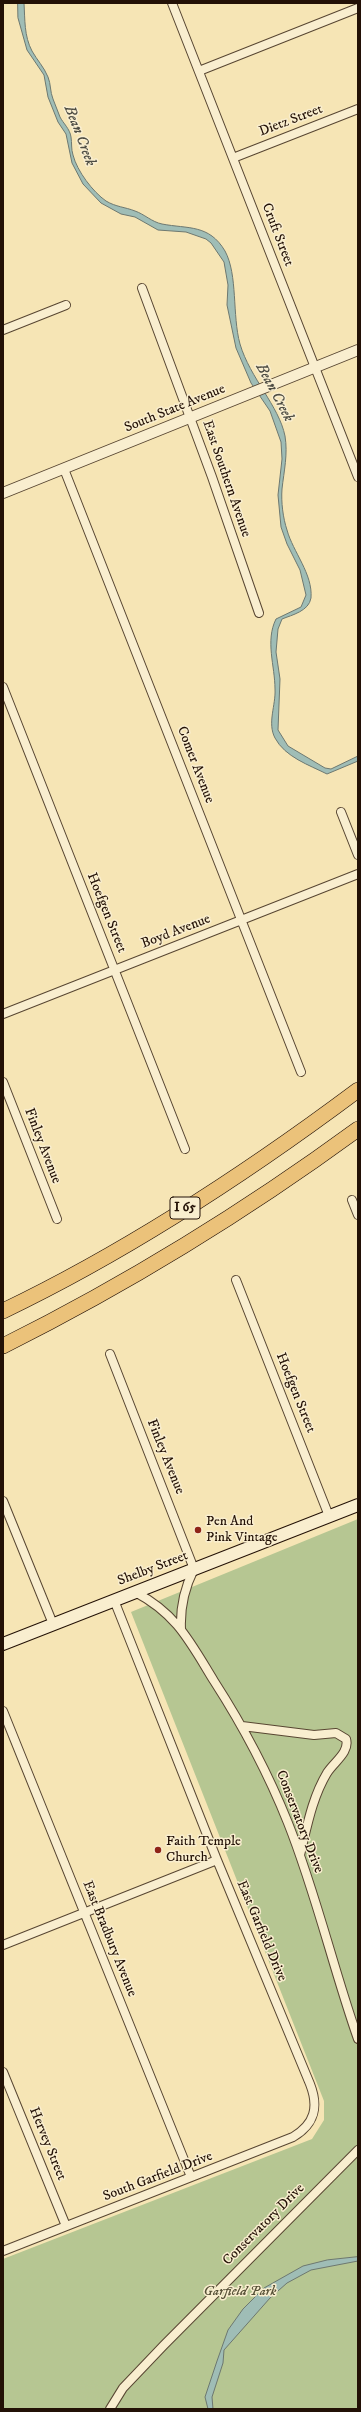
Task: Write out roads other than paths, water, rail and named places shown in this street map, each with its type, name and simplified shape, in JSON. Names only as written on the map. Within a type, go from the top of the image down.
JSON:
[{"type":"highway","name":"I 65","points":[[3,1311],[71,1276],[143,1235],[294,1137],[358,1090]]},
{"type":"highway","name":"I 65","points":[[3,1346],[141,1272],[255,1201],[358,1130]]},
{"type":"highway","points":[[3,1302],[71,1276]]},
{"type":"main road","name":"Shelby Street","points":[[3,1644],[358,1505]]},
{"type":"street","name":"Cruft Street","points":[[172,3],[358,477]]},
{"type":"street","points":[[199,71],[358,8]]},
{"type":"street","name":"Dietz Street","points":[[233,158],[358,109]]},
{"type":"street","name":"East Southern Avenue","points":[[142,288],[190,417],[258,613]]},
{"type":"street","points":[[3,330],[66,305]]},
{"type":"street","name":"South State Avenue","points":[[3,493],[358,350]]},
{"type":"street","name":"Comer Avenue","points":[[64,469],[301,1072]]},
{"type":"street","name":"Hoefgen Street","points":[[3,687],[185,1149]]},
{"type":"street","points":[[341,812],[358,855]]},
{"type":"street","name":"Boyd Avenue","points":[[3,1014],[358,874]]},
{"type":"street","name":"Finley Avenue","points":[[3,1082],[56,1219]]},
{"type":"street","points":[[352,1200],[358,1214]]},
{"type":"street","name":"Hoefgen Street","points":[[236,1280],[329,1516]]},
{"type":"street","name":"Finley Avenue","points":[[110,1354],[194,1569]]},
{"type":"street","points":[[3,1500],[53,1624]]},
{"type":"street","points":[[181,1629],[180,1614],[184,1594],[194,1569]]},
{"type":"street","name":"Conservatory Drive","points":[[135,1592],[154,1602],[169,1614],[181,1629],[242,1726],[271,1782],[300,1855],[358,2039]]},
{"type":"street","name":"East Garfield Drive","points":[[114,1600],[217,1860],[313,2091],[314,2116]]},
{"type":"street","name":"East Bradbury Avenue","points":[[3,1711],[191,2177]]},
{"type":"street","points":[[242,1726],[314,1735],[336,1733],[346,1740],[348,1745],[345,1751],[326,1775],[314,1802],[300,1855]]},
{"type":"street","points":[[3,1945],[217,1860]]},
{"type":"street","name":"Hervey Street","points":[[3,2072],[66,2226]]},
{"type":"street","name":"South Garfield Drive","points":[[3,2251],[293,2137],[305,2128],[314,2116]]},
{"type":"street","name":"Conservatory Drive","points":[[110,2409],[123,2388],[159,2350],[358,2150]]},
{"type":"water","name":"Bean Creek","points":[[18,3],[24,3],[25,27],[29,45],[45,70],[50,82],[52,96],[60,117],[70,134],[75,161],[91,187],[101,197],[113,205],[138,212],[158,223],[197,229],[205,232],[219,242],[225,251],[232,272],[236,321],[240,344],[250,368],[277,414],[285,436],[286,456],[282,489],[283,515],[290,538],[306,572],[311,589],[311,598],[307,606],[300,612],[282,619],[278,629],[276,652],[280,679],[278,730],[288,746],[325,768],[331,769],[358,756],[358,761],[327,774],[305,764],[291,755],[279,745],[273,732],[272,720],[275,680],[271,654],[271,636],[273,627],[276,619],[301,607],[306,595],[300,570],[287,544],[281,527],[278,495],[282,459],[281,442],[270,411],[251,383],[236,348],[227,305],[228,285],[224,262],[211,243],[206,239],[186,232],[158,230],[135,217],[121,214],[101,203],[83,184],[72,163],[66,134],[58,122],[48,97],[44,75],[27,50],[18,18]]},
{"type":"water","points":[[358,2257],[358,2261],[311,2270],[287,2283],[270,2298],[224,2350],[223,2363],[212,2397],[213,2409],[208,2409],[205,2397],[217,2361],[228,2330],[243,2309],[264,2288],[303,2266],[327,2260]]},
{"type":"place","name":"Pen And Pink Vintage","points":[[198,1530]]},
{"type":"place","name":"Faith Temple Church","points":[[158,1850]]},
{"type":"park label","name":"Garfield Park","points":[[240,2292]]}]
